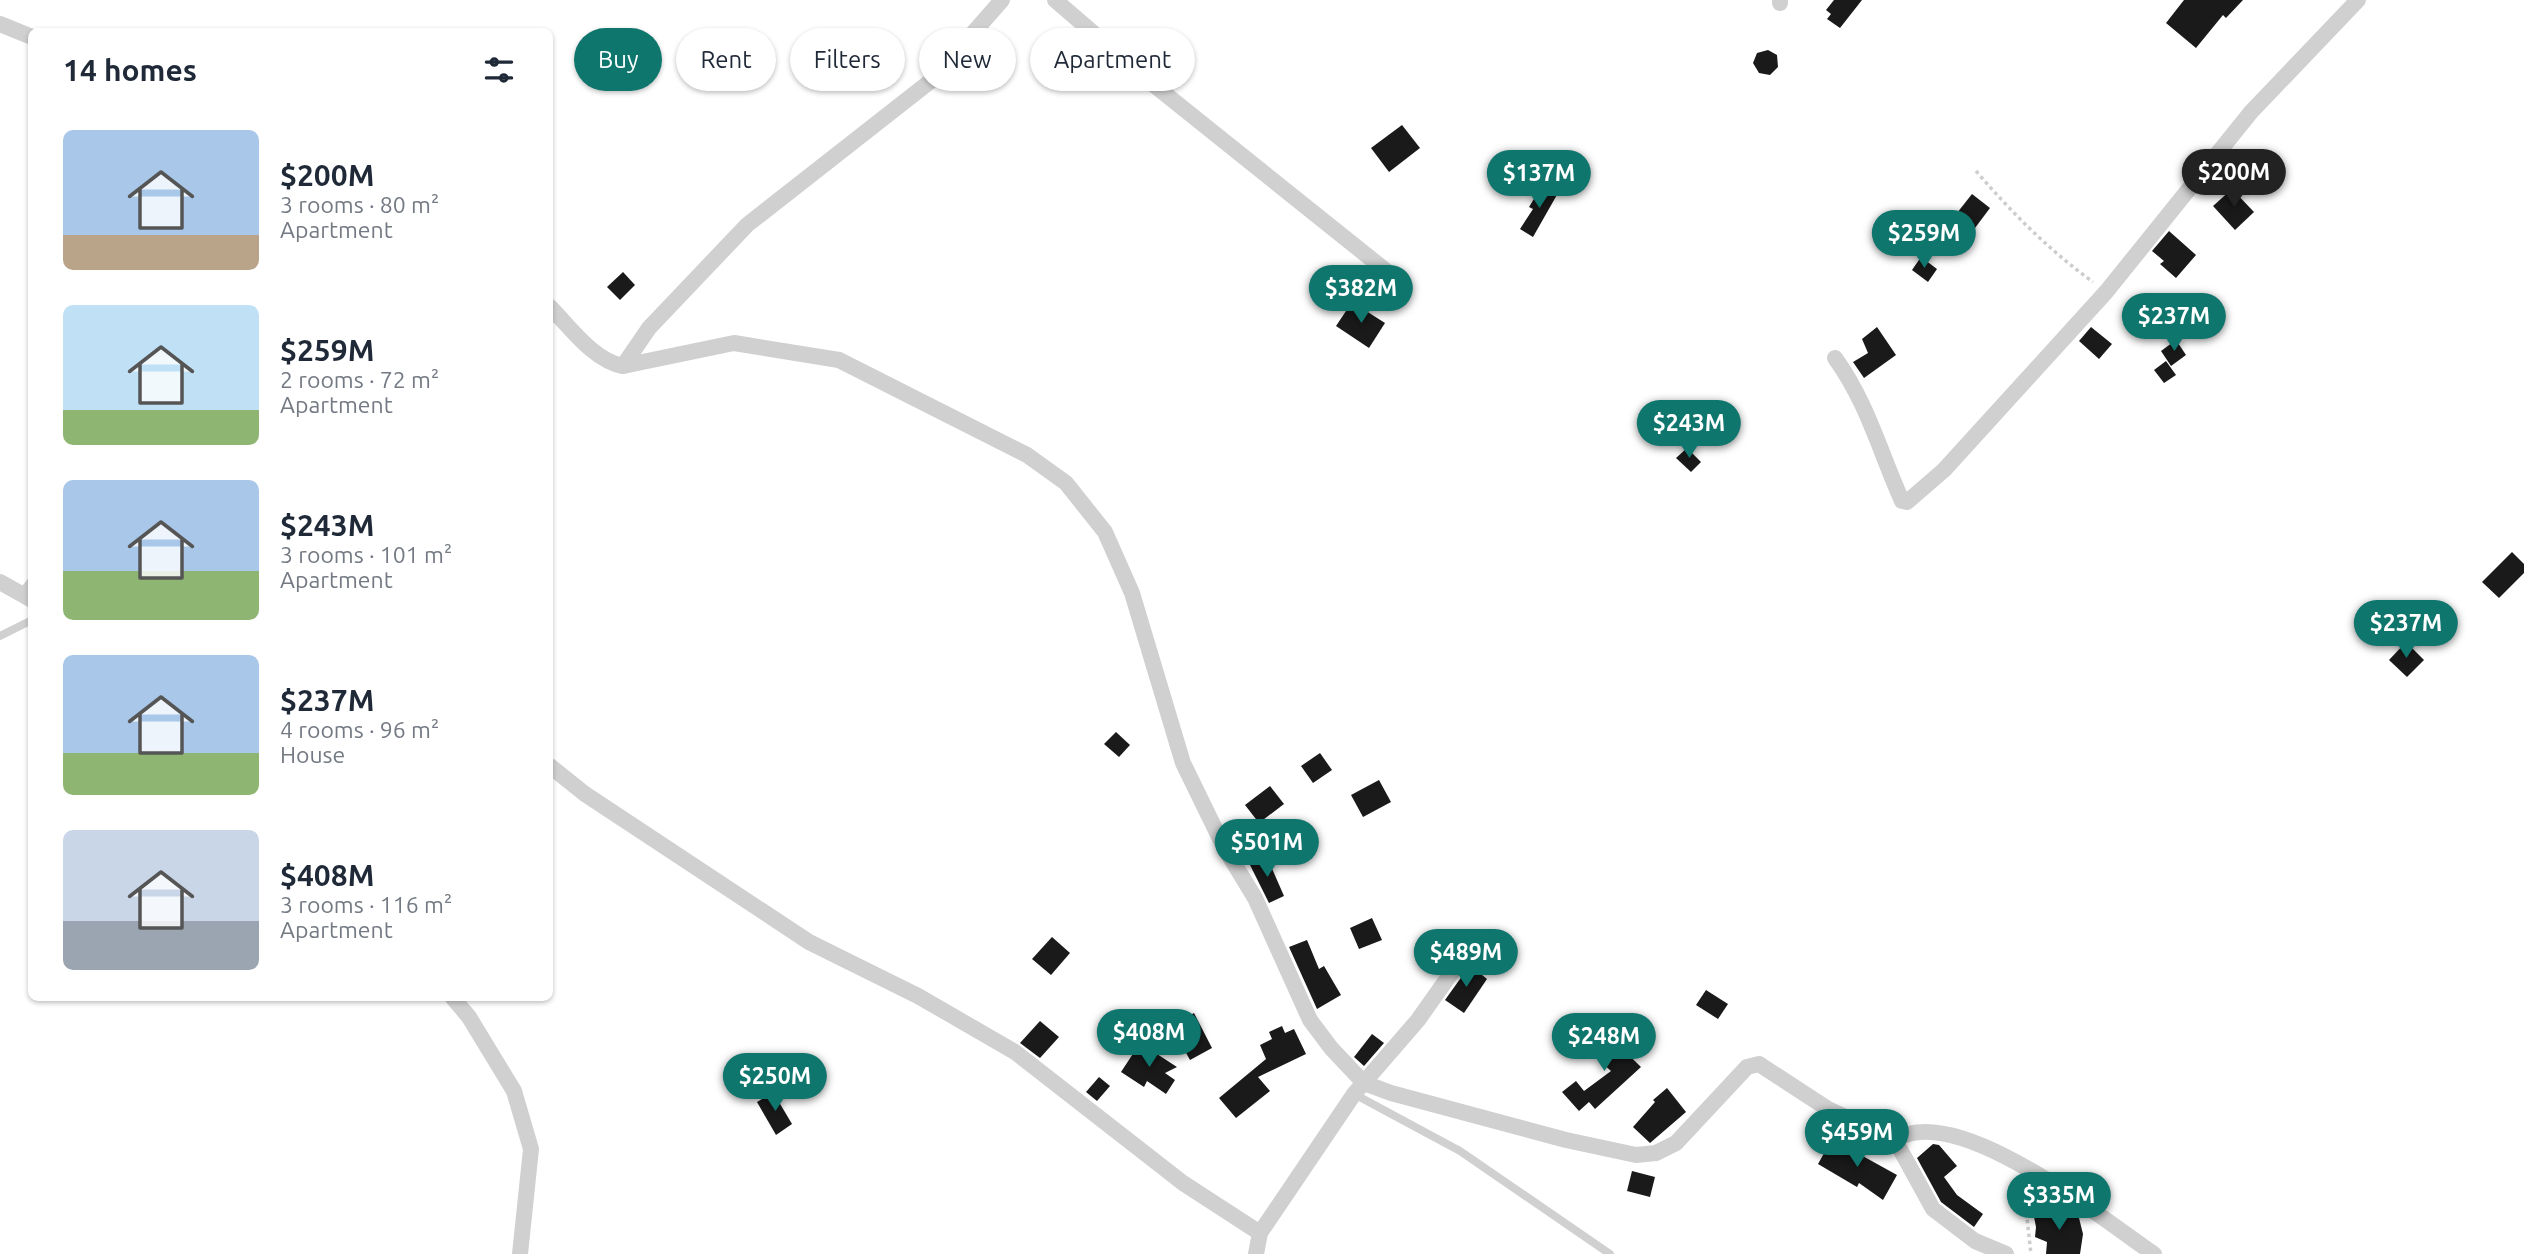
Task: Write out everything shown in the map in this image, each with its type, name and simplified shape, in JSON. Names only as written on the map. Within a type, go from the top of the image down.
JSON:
[{"type":"street","points":[[623,366],[649,328],[747,225],[932,80],[1002,0]]},
{"type":"street","points":[[1055,0],[1149,81],[1400,282]]},
{"type":"street","points":[[1835,358],[1856,389],[1876,430],[1881,453],[1902,501],[1907,502],[1944,470],[2106,292],[2251,112],[2358,0]]},
{"type":"street","points":[[0,24],[28,35]]},
{"type":"street","points":[[553,310],[602,358],[623,366],[734,343],[839,360],[1027,454],[1066,483],[1105,532],[1132,593],[1183,763],[1224,847],[1255,898],[1310,1020],[1359,1088],[1636,1155],[1656,1153],[1676,1143],[1747,1067],[1759,1065],[1828,1109],[1895,1140],[1933,1209],[1975,1241],[2006,1254]]},
{"type":"street","points":[[0,582],[26,597]]},
{"type":"street","points":[[553,768],[585,794],[808,942],[918,996],[1015,1052],[1183,1183],[1260,1233]]},
{"type":"street","points":[[1256,1254],[1260,1233],[1359,1088],[1418,1020],[1474,941]]},
{"type":"street","points":[[456,1001],[469,1017],[514,1091],[531,1149],[520,1254]]},
{"type":"street","points":[[1895,1140],[1906,1132],[1920,1130],[1950,1133],[1983,1144],[2029,1169],[2154,1254]]},
{"type":"lane","points":[[0,636],[28,622]]},
{"type":"lane","points":[[1359,1088],[1460,1151],[1610,1254]]},
{"type":"path","points":[[1976,171],[2005,205],[2054,254],[2106,292]]},
{"type":"path","points":[[2029,1169],[2024,1192],[2031,1254]]},
{"type":"building","points":[[1834,0],[1862,0],[1840,28],[1827,19],[1831,14],[1826,10]]},
{"type":"building","points":[[2184,0],[2243,0],[2226,18],[2223,15],[2196,48],[2166,23]]},
{"type":"building","points":[[1768,50],[1777,55],[1778,67],[1770,75],[1759,73],[1753,63],[1757,53]]},
{"type":"building","points":[[1402,125],[1420,148],[1389,172],[1371,148]]},
{"type":"building","points":[[1543,184],[1558,193],[1533,237],[1520,229],[1533,209],[1529,207]]},
{"type":"building","points":[[2232,189],[2254,212],[2235,230],[2213,206]]},
{"type":"building","points":[[1972,194],[1990,208],[1972,232],[1953,218]]},
{"type":"building","points":[[2169,231],[2196,255],[2176,278],[2160,264],[2164,261],[2152,251]]},
{"type":"building","points":[[1921,257],[1937,269],[1928,282],[1912,270]]},
{"type":"building","points":[[623,272],[635,285],[620,300],[607,287]]},
{"type":"building","points":[[1352,302],[1385,323],[1369,348],[1336,326]]},
{"type":"building","points":[[1877,327],[1896,355],[1864,378],[1853,362],[1868,353],[1862,339]]},
{"type":"building","points":[[2091,327],[2112,344],[2099,359],[2079,341]]},
{"type":"building","points":[[2176,340],[2186,355],[2171,366],[2161,351]]},
{"type":"building","points":[[2166,361],[2176,375],[2164,383],[2154,370]]},
{"type":"building","points":[[1687,448],[1701,462],[1691,472],[1676,458]]},
{"type":"building","points":[[2512,552],[2524,564],[2524,573],[2499,598],[2482,582]]},
{"type":"building","points":[[2406,642],[2424,660],[2407,677],[2389,660]]},
{"type":"building","points":[[1116,732],[1130,745],[1119,757],[1104,744]]},
{"type":"building","points":[[1320,753],[1332,770],[1313,783],[1301,766]]},
{"type":"building","points":[[1379,780],[1391,802],[1363,817],[1351,795]]},
{"type":"building","points":[[1270,786],[1284,804],[1259,823],[1245,805]]},
{"type":"building","points":[[1266,855],[1284,896],[1269,903],[1249,863]]},
{"type":"building","points":[[1372,918],[1382,940],[1359,949],[1350,928]]},
{"type":"building","points":[[1052,937],[1070,953],[1051,975],[1032,959]]},
{"type":"building","points":[[1307,940],[1319,969],[1324,966],[1341,995],[1317,1009],[1289,947]]},
{"type":"building","points":[[1470,965],[1487,979],[1464,1013],[1445,1000]]},
{"type":"building","points":[[1706,990],[1728,1004],[1718,1019],[1696,1005]]},
{"type":"building","points":[[1194,1013],[1212,1048],[1190,1060],[1171,1026]]},
{"type":"building","points":[[1040,1021],[1059,1037],[1040,1058],[1020,1043]]},
{"type":"building","points":[[1282,1026],[1285,1033],[1294,1029],[1306,1054],[1258,1077],[1270,1091],[1236,1118],[1219,1098],[1266,1059],[1260,1045],[1272,1039],[1269,1032]]},
{"type":"building","points":[[1603,1030],[1641,1067],[1595,1109],[1589,1102],[1579,1111],[1562,1092],[1576,1081],[1584,1091],[1611,1071],[1586,1049]]},
{"type":"building","points":[[1372,1034],[1384,1043],[1364,1066],[1354,1057]]},
{"type":"building","points":[[1140,1043],[1177,1067],[1165,1073],[1175,1080],[1166,1094],[1147,1081],[1144,1087],[1121,1072]]},
{"type":"building","points":[[1099,1077],[1110,1086],[1097,1101],[1086,1092]]},
{"type":"building","points":[[1667,1088],[1686,1112],[1650,1143],[1633,1127],[1655,1102],[1653,1100]]},
{"type":"building","points":[[773,1092],[792,1124],[776,1135],[757,1102]]},
{"type":"building","points":[[1832,1139],[1897,1175],[1883,1200],[1859,1183],[1857,1187],[1818,1164]]},
{"type":"building","points":[[1933,1144],[1939,1145],[1957,1166],[1944,1177],[1957,1195],[1983,1214],[1974,1227],[1941,1202],[1917,1158]]},
{"type":"building","points":[[1632,1171],[1655,1177],[1650,1197],[1627,1191]]},
{"type":"building","points":[[2033,1212],[2078,1214],[2083,1234],[2080,1254],[2046,1254],[2047,1242],[2035,1237]]}]
